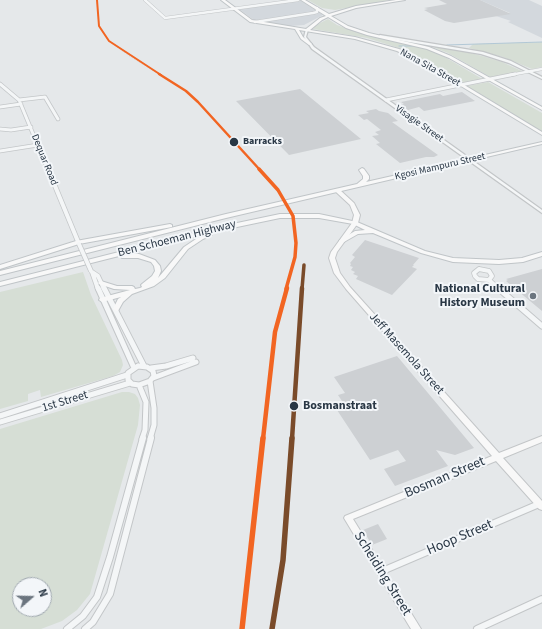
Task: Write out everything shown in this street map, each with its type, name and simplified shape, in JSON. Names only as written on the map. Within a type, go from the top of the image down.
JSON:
[{"type":"main road","points":[[223,0],[248,20],[254,22]]},
{"type":"main road","points":[[303,0],[329,11],[403,0]]},
{"type":"main road","name":"Nana Sita Street","points":[[312,5],[347,27],[368,34],[436,51],[450,57],[542,109]]},
{"type":"main road","points":[[307,30],[316,22],[350,8]]},
{"type":"main road","name":"Nana Sita Street","points":[[254,22],[362,39],[394,48],[415,58],[542,134]]},
{"type":"main road","points":[[296,28],[302,38],[310,44]]},
{"type":"main road","name":"Kgosi Mampuru Street","points":[[338,191],[542,143]]},
{"type":"main road","points":[[357,187],[366,179],[362,170]]},
{"type":"main road","points":[[338,191],[355,209],[357,215],[355,223]]},
{"type":"main road","name":"Ben Schoeman Highway","points":[[0,273],[338,191]]},
{"type":"main road","name":"Ben Schoeman Highway","points":[[0,284],[268,217],[319,216],[355,223],[382,234]]},
{"type":"main road","points":[[105,297],[142,290],[158,282],[186,248],[201,238],[268,217]]},
{"type":"main road","points":[[0,267],[79,243],[218,219]]},
{"type":"main road","name":"Jeff Masemola Street","points":[[355,223],[334,252],[332,258],[336,273],[541,505]]},
{"type":"main road","points":[[342,241],[361,231],[371,231],[382,234],[423,252],[453,260],[499,262],[523,260],[542,254]]},
{"type":"main road","points":[[91,261],[128,255],[146,257],[153,261],[158,268],[155,277],[143,286],[126,289],[105,297]]},
{"type":"main road","points":[[102,283],[111,287],[126,289]]},
{"type":"main road","points":[[116,309],[123,297],[134,292]]},
{"type":"main road","name":"Bosman Street","points":[[348,518],[542,439]]},
{"type":"main road","name":"Scheiding Street","points":[[348,518],[416,629]]},
{"type":"street","points":[[145,0],[165,18],[298,0]]},
{"type":"street","points":[[254,22],[313,13],[317,12],[317,8]]},
{"type":"street","points":[[307,30],[305,37],[310,44]]},
{"type":"street","points":[[368,34],[471,51],[502,59],[542,78]]},
{"type":"street","name":"Visagie Street","points":[[310,44],[542,212]]},
{"type":"street","points":[[386,100],[542,69]]},
{"type":"street","name":"Dequar Road","points":[[0,84],[20,102],[91,271]]},
{"type":"street","points":[[0,107],[43,96],[46,98],[58,119]]},
{"type":"street","points":[[0,128],[11,130],[31,127]]},
{"type":"street","points":[[0,151],[38,145]]},
{"type":"street","points":[[91,271],[98,276],[102,283],[105,297],[116,309],[144,366]]},
{"type":"street","points":[[91,271],[105,297],[134,368]]},
{"type":"street","points":[[489,280],[542,326]]},
{"type":"street","points":[[194,360],[138,385],[130,383],[127,375],[134,368],[144,366],[150,368],[166,366],[194,360]]},
{"type":"street","points":[[84,629],[93,622],[110,594],[134,505],[154,425],[151,380],[154,373],[150,368]]},
{"type":"street","name":"1st Street","points":[[0,416],[127,375]]},
{"type":"street","name":"1st Street","points":[[0,422],[130,383]]},
{"type":"street","points":[[67,629],[83,616],[97,597],[110,556],[145,430],[146,402],[145,397],[138,385]]},
{"type":"street","name":"Hoop Street","points":[[380,572],[541,505]]},
{"type":"street","points":[[477,629],[542,599]]},
{"type":"shaded area","points":[[308,0],[390,0],[335,10],[322,8]]},
{"type":"shaded area","points":[[480,0],[529,0],[542,6],[542,38],[508,22],[511,21],[496,16],[510,13]]},
{"type":"shaded area","points":[[301,1],[323,15],[304,25],[290,26],[254,20],[239,9]]},
{"type":"shaded area","points":[[328,19],[337,25],[359,33],[438,53],[484,80],[463,84],[424,60],[399,48],[367,38],[313,29],[315,26]]},
{"type":"shaded area","points":[[542,42],[542,67],[532,69],[503,57],[469,48],[473,44]]},
{"type":"shaded area","points":[[425,44],[482,56],[502,62],[524,72],[492,78],[448,53]]},
{"type":"shaded area","points":[[488,82],[542,113],[542,132],[467,86]]},
{"type":"shaded area","points":[[83,272],[91,295],[122,360],[123,365],[120,372],[113,376],[41,397],[40,390],[28,394],[28,401],[0,409],[0,292]]},
{"type":"shaded area","points":[[122,392],[135,394],[140,405],[138,425],[90,594],[77,610],[62,621],[41,629],[0,629],[0,429]]},
{"type":"building","points":[[439,0],[480,0],[511,14],[454,23],[445,21],[424,10],[428,9],[424,8],[447,4]]},
{"type":"building","points":[[300,89],[361,139],[289,155],[236,101]]},
{"type":"building","points":[[462,92],[475,101],[424,111],[419,107],[408,110],[401,105],[404,104],[401,102],[440,94],[443,96]]},
{"type":"building","points":[[376,109],[388,113],[398,121],[392,122],[438,155],[400,163],[376,144],[380,143],[372,136],[379,135],[375,132],[381,130],[367,119],[364,120],[358,115],[369,113],[366,111]]},
{"type":"building","points":[[365,240],[419,258],[412,267],[417,269],[392,295],[356,279],[358,276],[353,274],[355,272],[351,270],[353,267],[350,266],[350,263],[355,257],[352,255]]},
{"type":"building","name":"National Cultural History Museum","points":[[542,269],[542,311],[506,281],[508,280],[506,279]]},
{"type":"building","points":[[397,356],[474,448],[455,455],[436,450],[448,466],[395,486],[384,469],[406,461],[398,450],[370,460],[337,410],[346,407],[338,395],[345,393],[334,377]]},
{"type":"building","points":[[378,524],[387,539],[372,545],[363,530]]},
{"type":"waterway","points":[[447,45],[542,42]]},
{"type":"waterway","points":[[399,46],[414,46]]},
{"type":"railway","points":[[97,0],[99,26],[109,41],[128,55],[186,91],[198,102],[260,170]]},
{"type":"railway","points":[[259,169],[278,190],[288,206],[293,216],[296,243],[295,257],[291,274],[280,309],[275,332],[263,439]]},
{"type":"railway","points":[[242,629],[263,438]]},
{"type":"transit line","points":[[97,0],[99,26],[109,41],[128,55],[186,91],[198,102],[278,190],[293,216],[296,243],[295,257],[275,332],[242,629]]},
{"type":"transit line","points":[[272,629],[283,560],[304,265]]},
{"type":"place","name":"Barracks","points":[[234,142]]},
{"type":"place","name":"National Cultural History Museum","points":[[533,296]]},
{"type":"place","name":"Bosmanstraat","points":[[294,406]]}]
